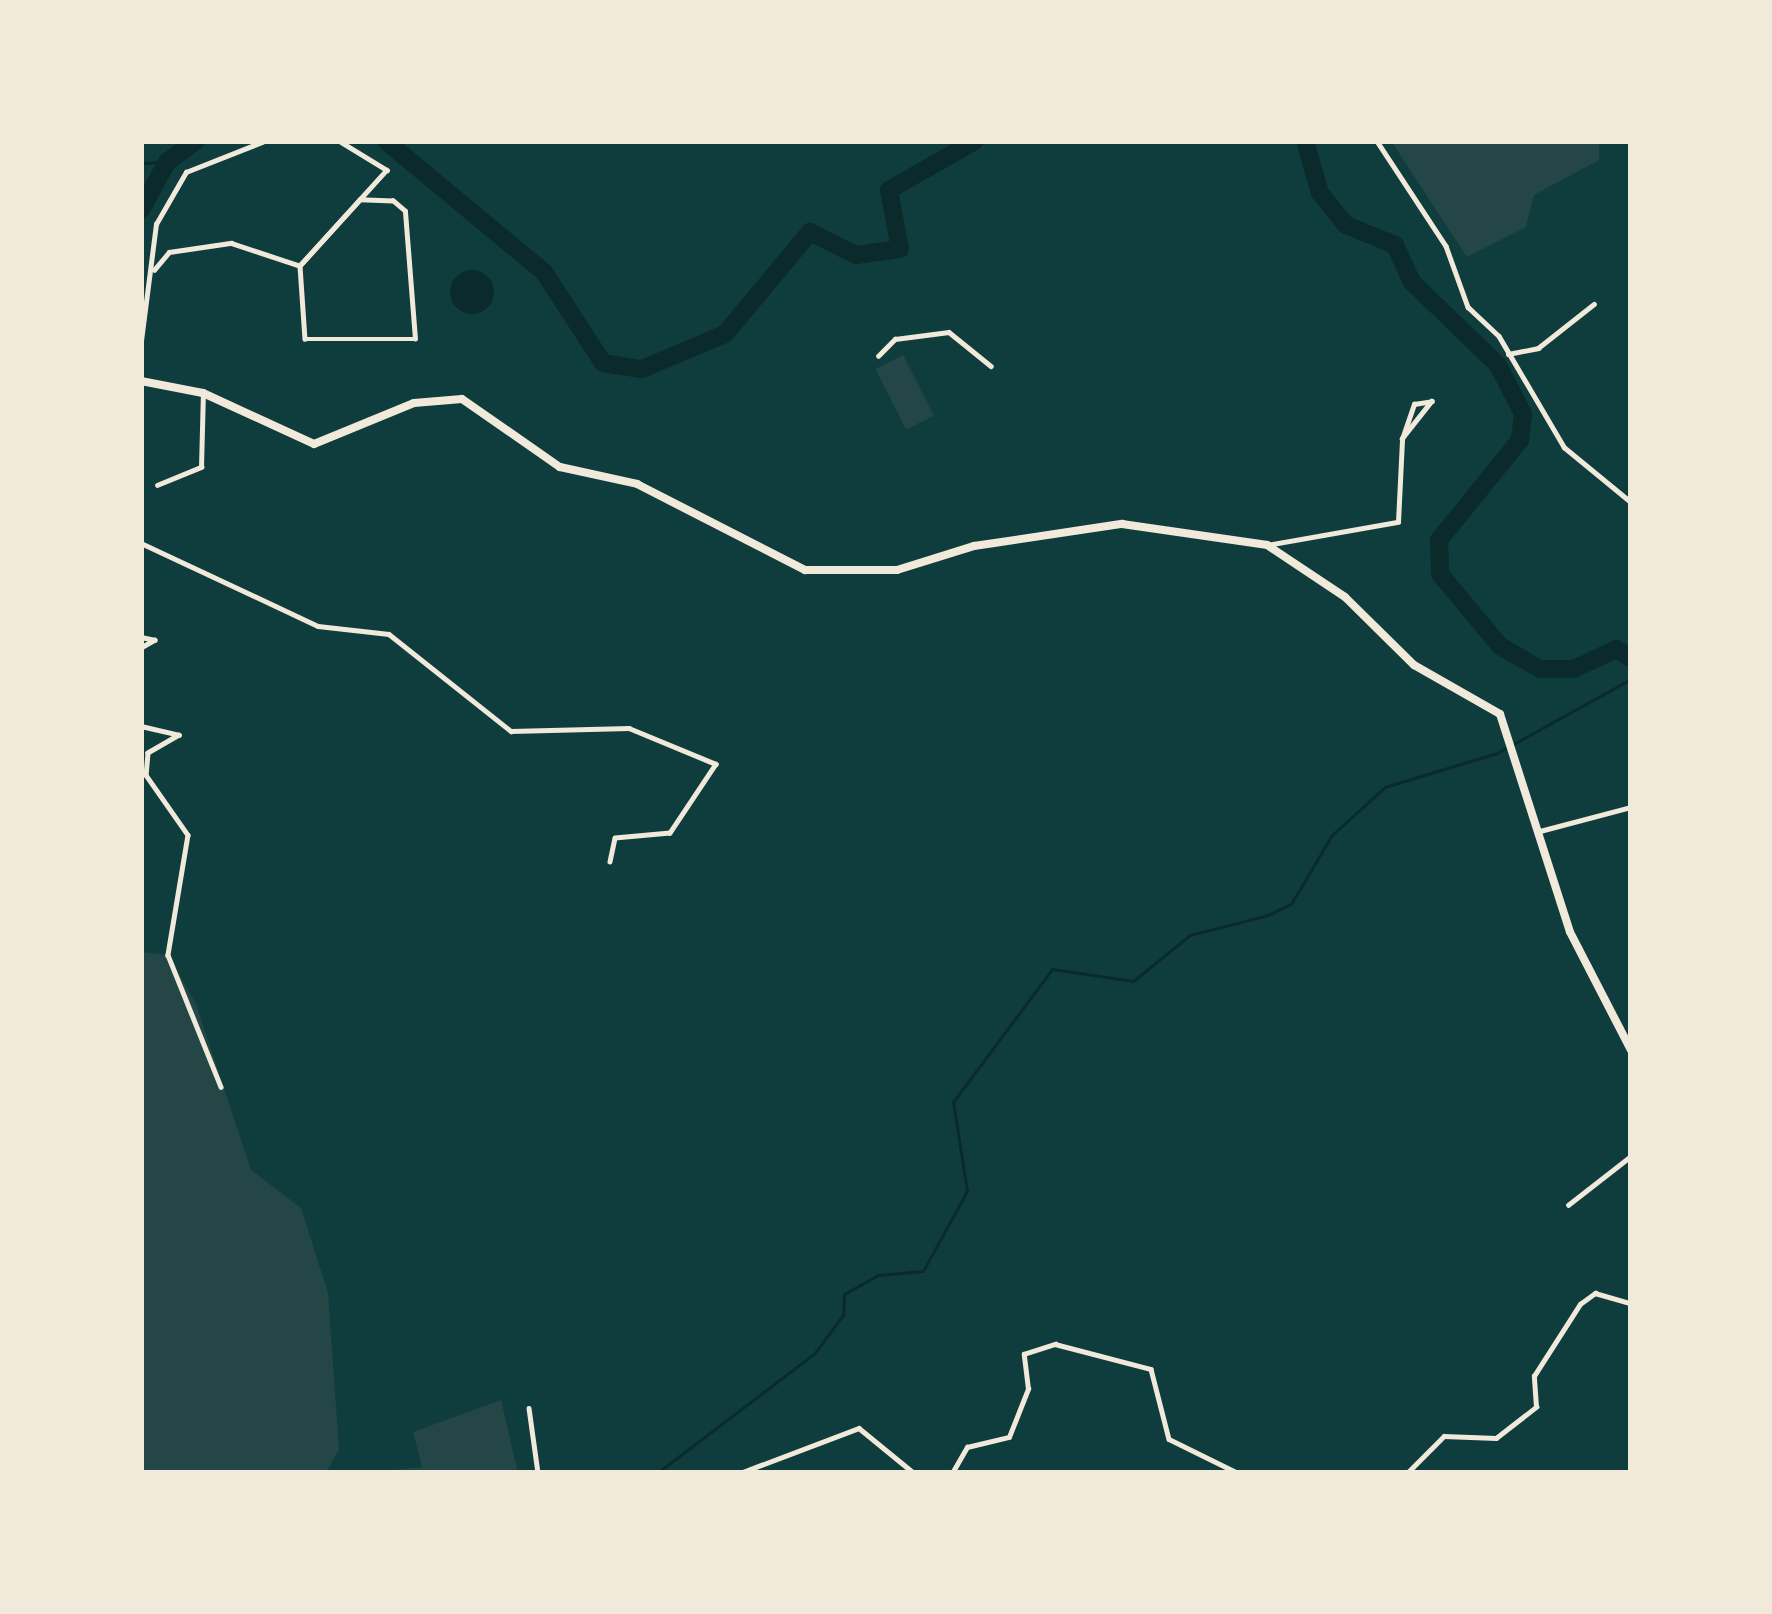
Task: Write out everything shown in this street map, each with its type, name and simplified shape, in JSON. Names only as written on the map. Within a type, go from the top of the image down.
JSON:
[{"type":"main road","points":[[141,381],[203,392],[314,444],[414,403],[462,400],[560,467],[638,484],[806,570],[897,570],[1122,524],[1267,545],[1346,597],[1414,665],[1488,703],[1512,733],[1570,932],[1631,1050]]},
{"type":"street","points":[[1377,141],[1446,246],[1468,307],[1508,354],[1581,469],[1631,502]]},
{"type":"street","points":[[141,341],[154,270],[156,224],[186,172],[262,142],[341,142],[387,170],[299,266],[305,339],[415,339],[404,211],[393,201],[359,200],[299,266]]},
{"type":"street","points":[[154,270],[169,252],[231,243],[299,266]]},
{"type":"street","points":[[1508,354],[1538,348],[1594,304]]},
{"type":"street","points":[[878,356],[895,339],[950,332],[991,366]]},
{"type":"street","points":[[157,485],[201,467],[203,392]]},
{"type":"street","points":[[1267,545],[1398,522],[1402,439],[1414,404],[1432,400],[1432,409],[1402,439]]},
{"type":"street","points":[[141,543],[318,626],[388,634],[511,731],[629,728],[716,764],[670,833],[615,838],[610,861]]},
{"type":"street","points":[[141,637],[154,640],[141,648]]},
{"type":"street","points":[[141,680],[141,691]]},
{"type":"street","points":[[141,726],[179,735],[148,753],[146,775],[188,835],[168,956],[221,1087]]},
{"type":"street","points":[[1540,831],[1631,807]]},
{"type":"street","points":[[1568,1205],[1631,1156]]},
{"type":"street","points":[[1407,1473],[1444,1436],[1496,1438],[1536,1407],[1534,1376],[1580,1304],[1594,1293],[1631,1303]]},
{"type":"street","points":[[952,1473],[968,1447],[1009,1437],[1028,1389],[1024,1354],[1055,1344],[1150,1369],[1168,1439],[1238,1473]]},
{"type":"street","points":[[529,1408],[538,1473]]},
{"type":"street","points":[[740,1473],[859,1429],[914,1473]]},
{"type":"shaded area","points":[[1391,141],[1599,141],[1599,160],[1534,195],[1526,227],[1467,257]]},
{"type":"shaded area","points":[[472,270],[488,276],[494,292],[488,308],[472,314],[456,308],[450,292],[456,276]]},
{"type":"shaded area","points":[[903,355],[934,416],[906,430],[875,369]]},
{"type":"shaded area","points":[[141,952],[168,955],[196,1004],[251,1170],[301,1208],[328,1293],[339,1449],[326,1473],[141,1473]]},
{"type":"shaded area","points":[[501,1400],[518,1473],[362,1473],[422,1467],[413,1432]]},
{"type":"waterway","points":[[141,210],[167,162],[196,141]]},
{"type":"waterway","points":[[386,141],[544,272],[603,363],[642,369],[725,334],[810,232],[856,255],[900,249],[889,190],[975,141]]},
{"type":"waterway","points":[[1305,141],[1320,193],[1346,225],[1395,245],[1412,282],[1498,365],[1523,414],[1520,440],[1439,540],[1440,574],[1500,646],[1540,669],[1574,669],[1616,649],[1631,658]]},
{"type":"waterway","points":[[141,163],[167,162]]},
{"type":"waterway","points":[[657,1473],[814,1354],[843,1315],[844,1294],[878,1275],[923,1271],[967,1191],[953,1102],[1052,969],[1133,981],[1190,935],[1268,915],[1291,904],[1332,835],[1385,787],[1497,753],[1631,679]]}]
